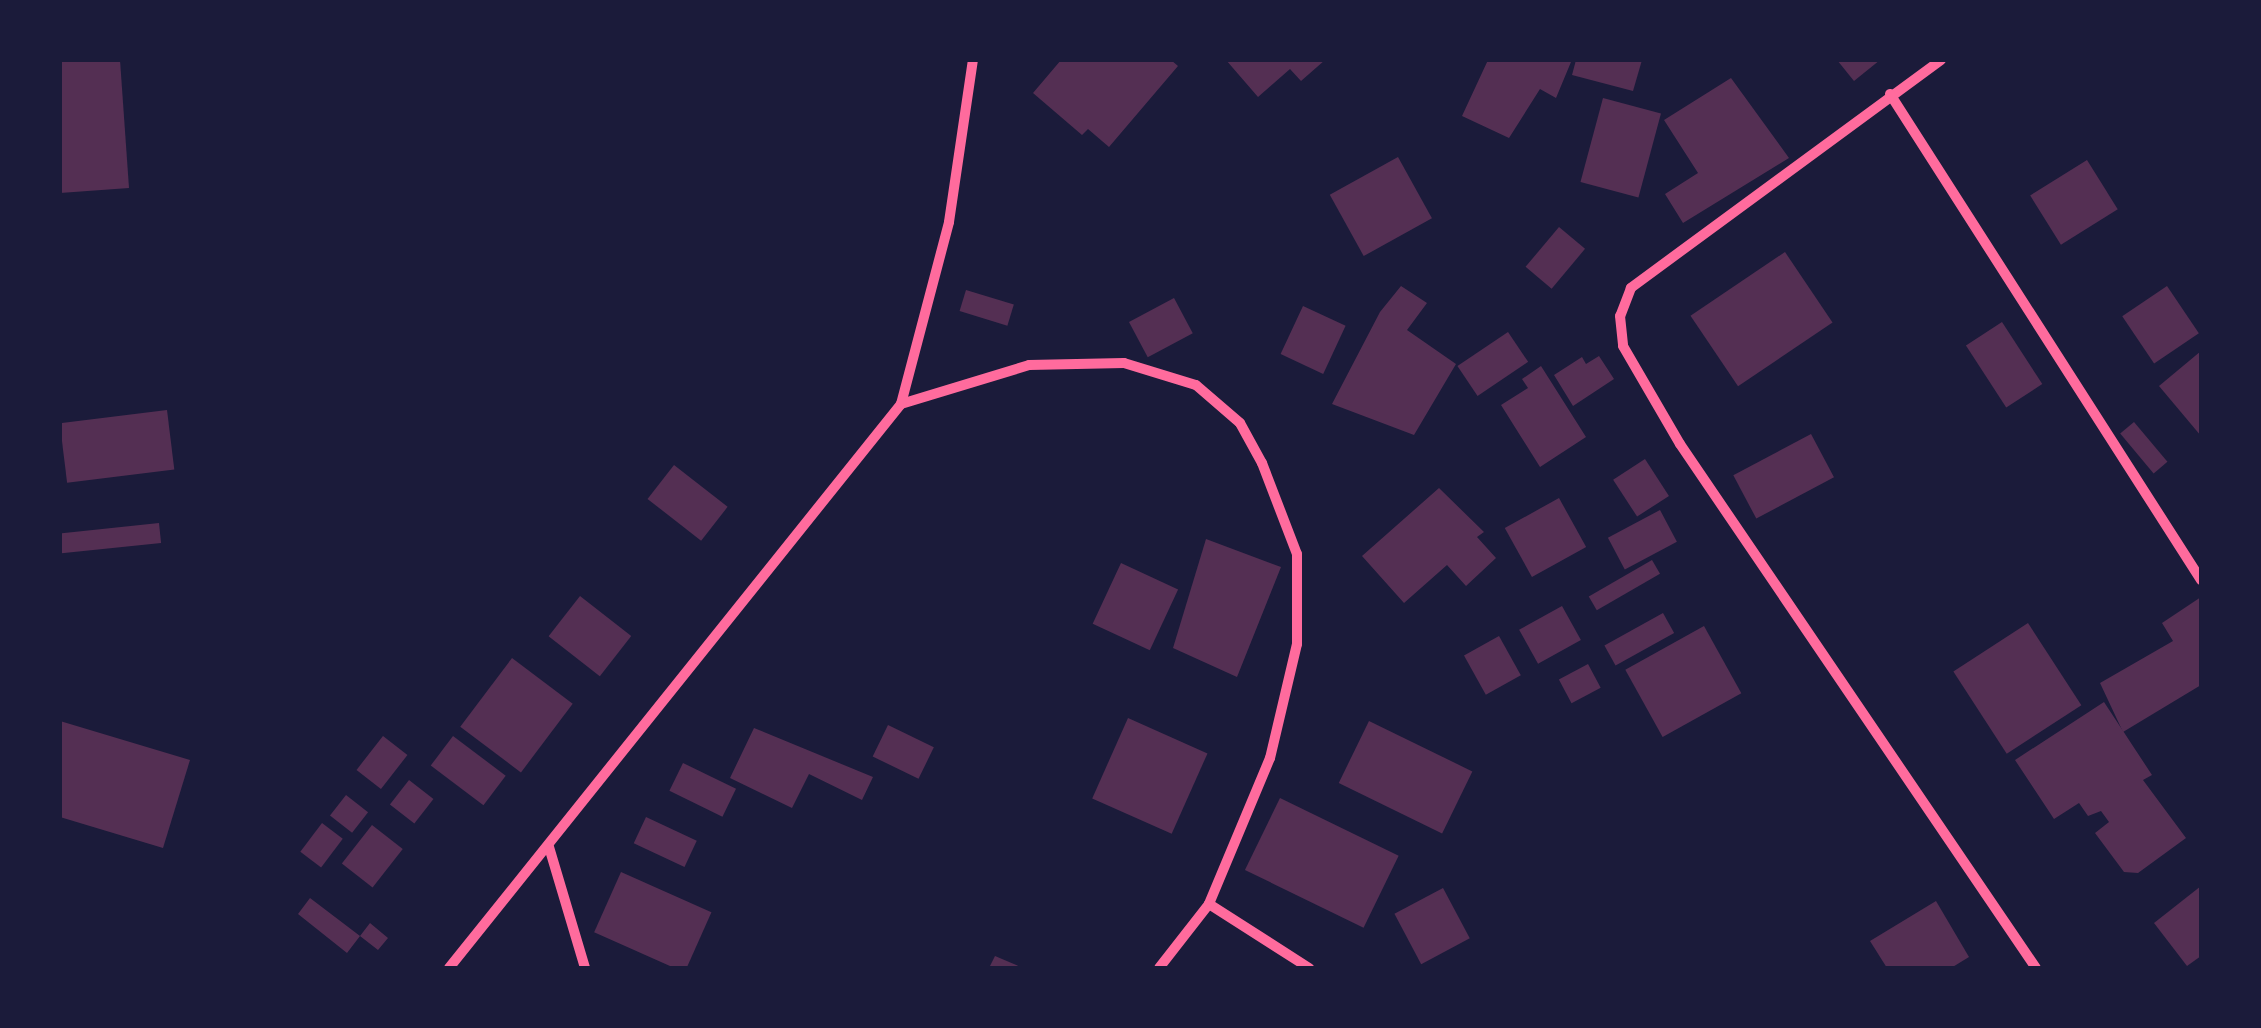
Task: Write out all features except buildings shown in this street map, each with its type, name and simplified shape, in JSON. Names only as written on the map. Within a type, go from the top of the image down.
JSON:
[{"type":"street","points":[[448,968],[901,404],[949,222],[973,60]]},
{"type":"street","points":[[1941,60],[1631,288],[1620,316],[1623,346],[1680,444],[2036,968]]},
{"type":"street","points":[[1890,94],[2201,580]]},
{"type":"street","points":[[901,404],[1029,364],[1124,363],[1196,385],[1240,423],[1297,554],[1297,644],[1270,758],[1209,904],[1158,968]]},
{"type":"street","points":[[549,847],[585,968]]},
{"type":"street","points":[[1209,904],[1309,968]]}]
